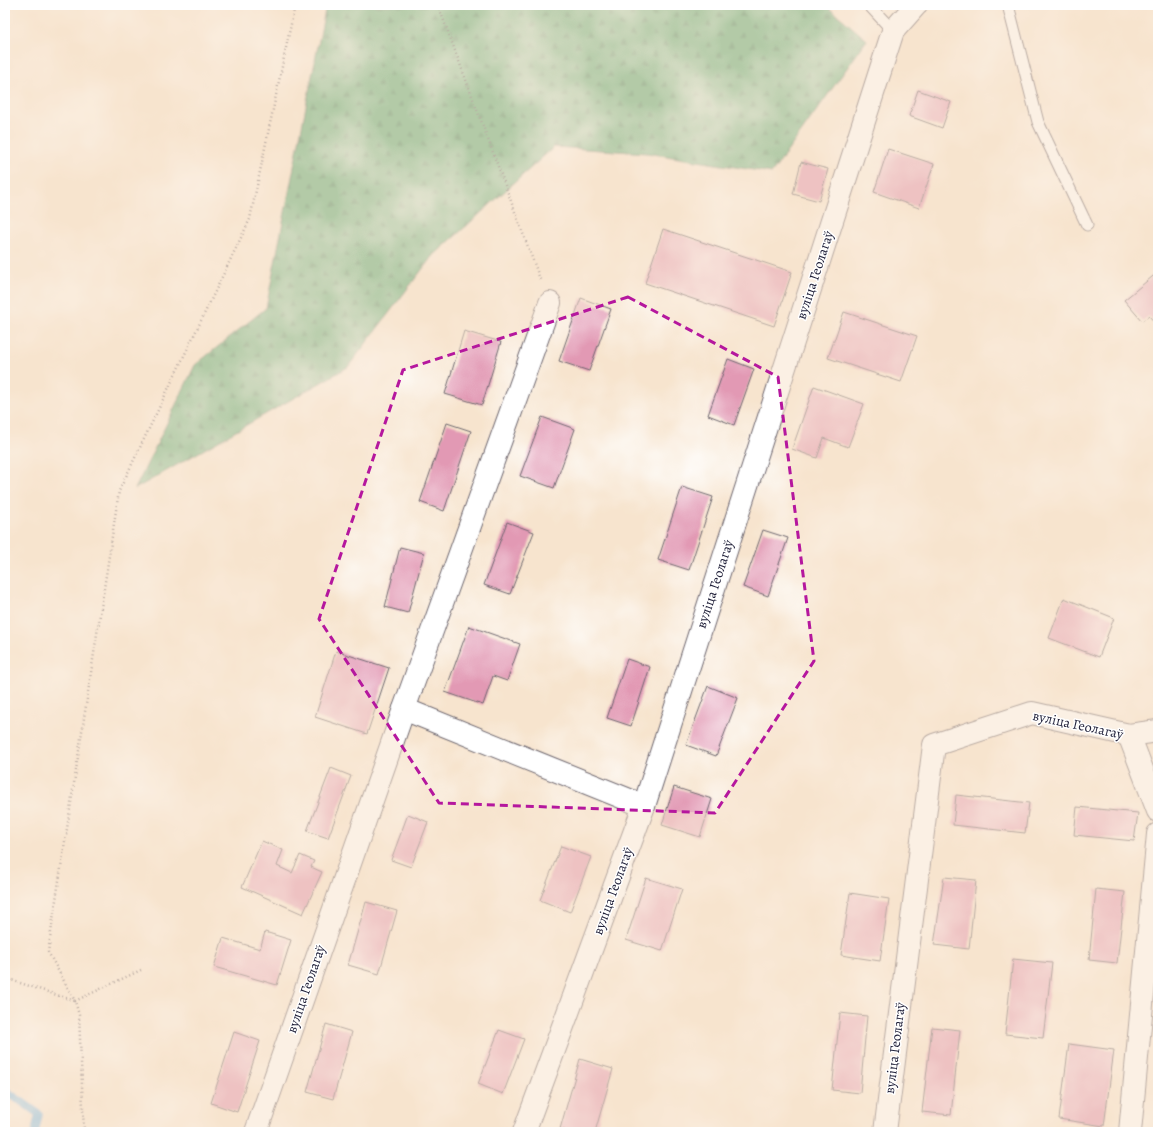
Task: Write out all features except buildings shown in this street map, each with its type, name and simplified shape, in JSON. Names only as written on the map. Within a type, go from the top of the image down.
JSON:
[{"type":"street","points":[[893,30],[916,5]]},
{"type":"street","name":"вуліца Геолагаў","points":[[524,1132],[644,806],[893,30]]},
{"type":"street","name":"вуліца Геолагаў","points":[[256,1132],[404,709],[550,303]]},
{"type":"street","points":[[404,709],[644,806]]},
{"type":"street","name":"вуліца Геолагаў","points":[[885,1132],[934,745],[1032,713],[1129,735],[1158,811]]},
{"type":"street","points":[[1129,735],[1158,731]]},
{"type":"street","points":[[1130,1132],[1158,834]]},
{"type":"lane","points":[[870,5],[893,30]]},
{"type":"lane","points":[[1008,5],[1038,122],[1087,225]]},
{"type":"path","points":[[84,1132],[79,1015],[75,1001],[48,952],[119,492],[189,343],[250,219],[295,5]]},
{"type":"path","points":[[438,5],[550,303]]},
{"type":"path","points":[[5,978],[75,1001],[141,970]]},
{"type":"highlighted area","points":[[628,297],[778,377],[814,661],[715,813],[439,803],[319,619],[403,370]]},
{"type":"green space","points":[[326,5],[826,5],[867,40],[772,173],[647,153],[554,147],[431,258],[348,367],[135,489],[195,365],[266,308]]},
{"type":"waterway","points":[[5,1090],[39,1114],[35,1132]]}]
